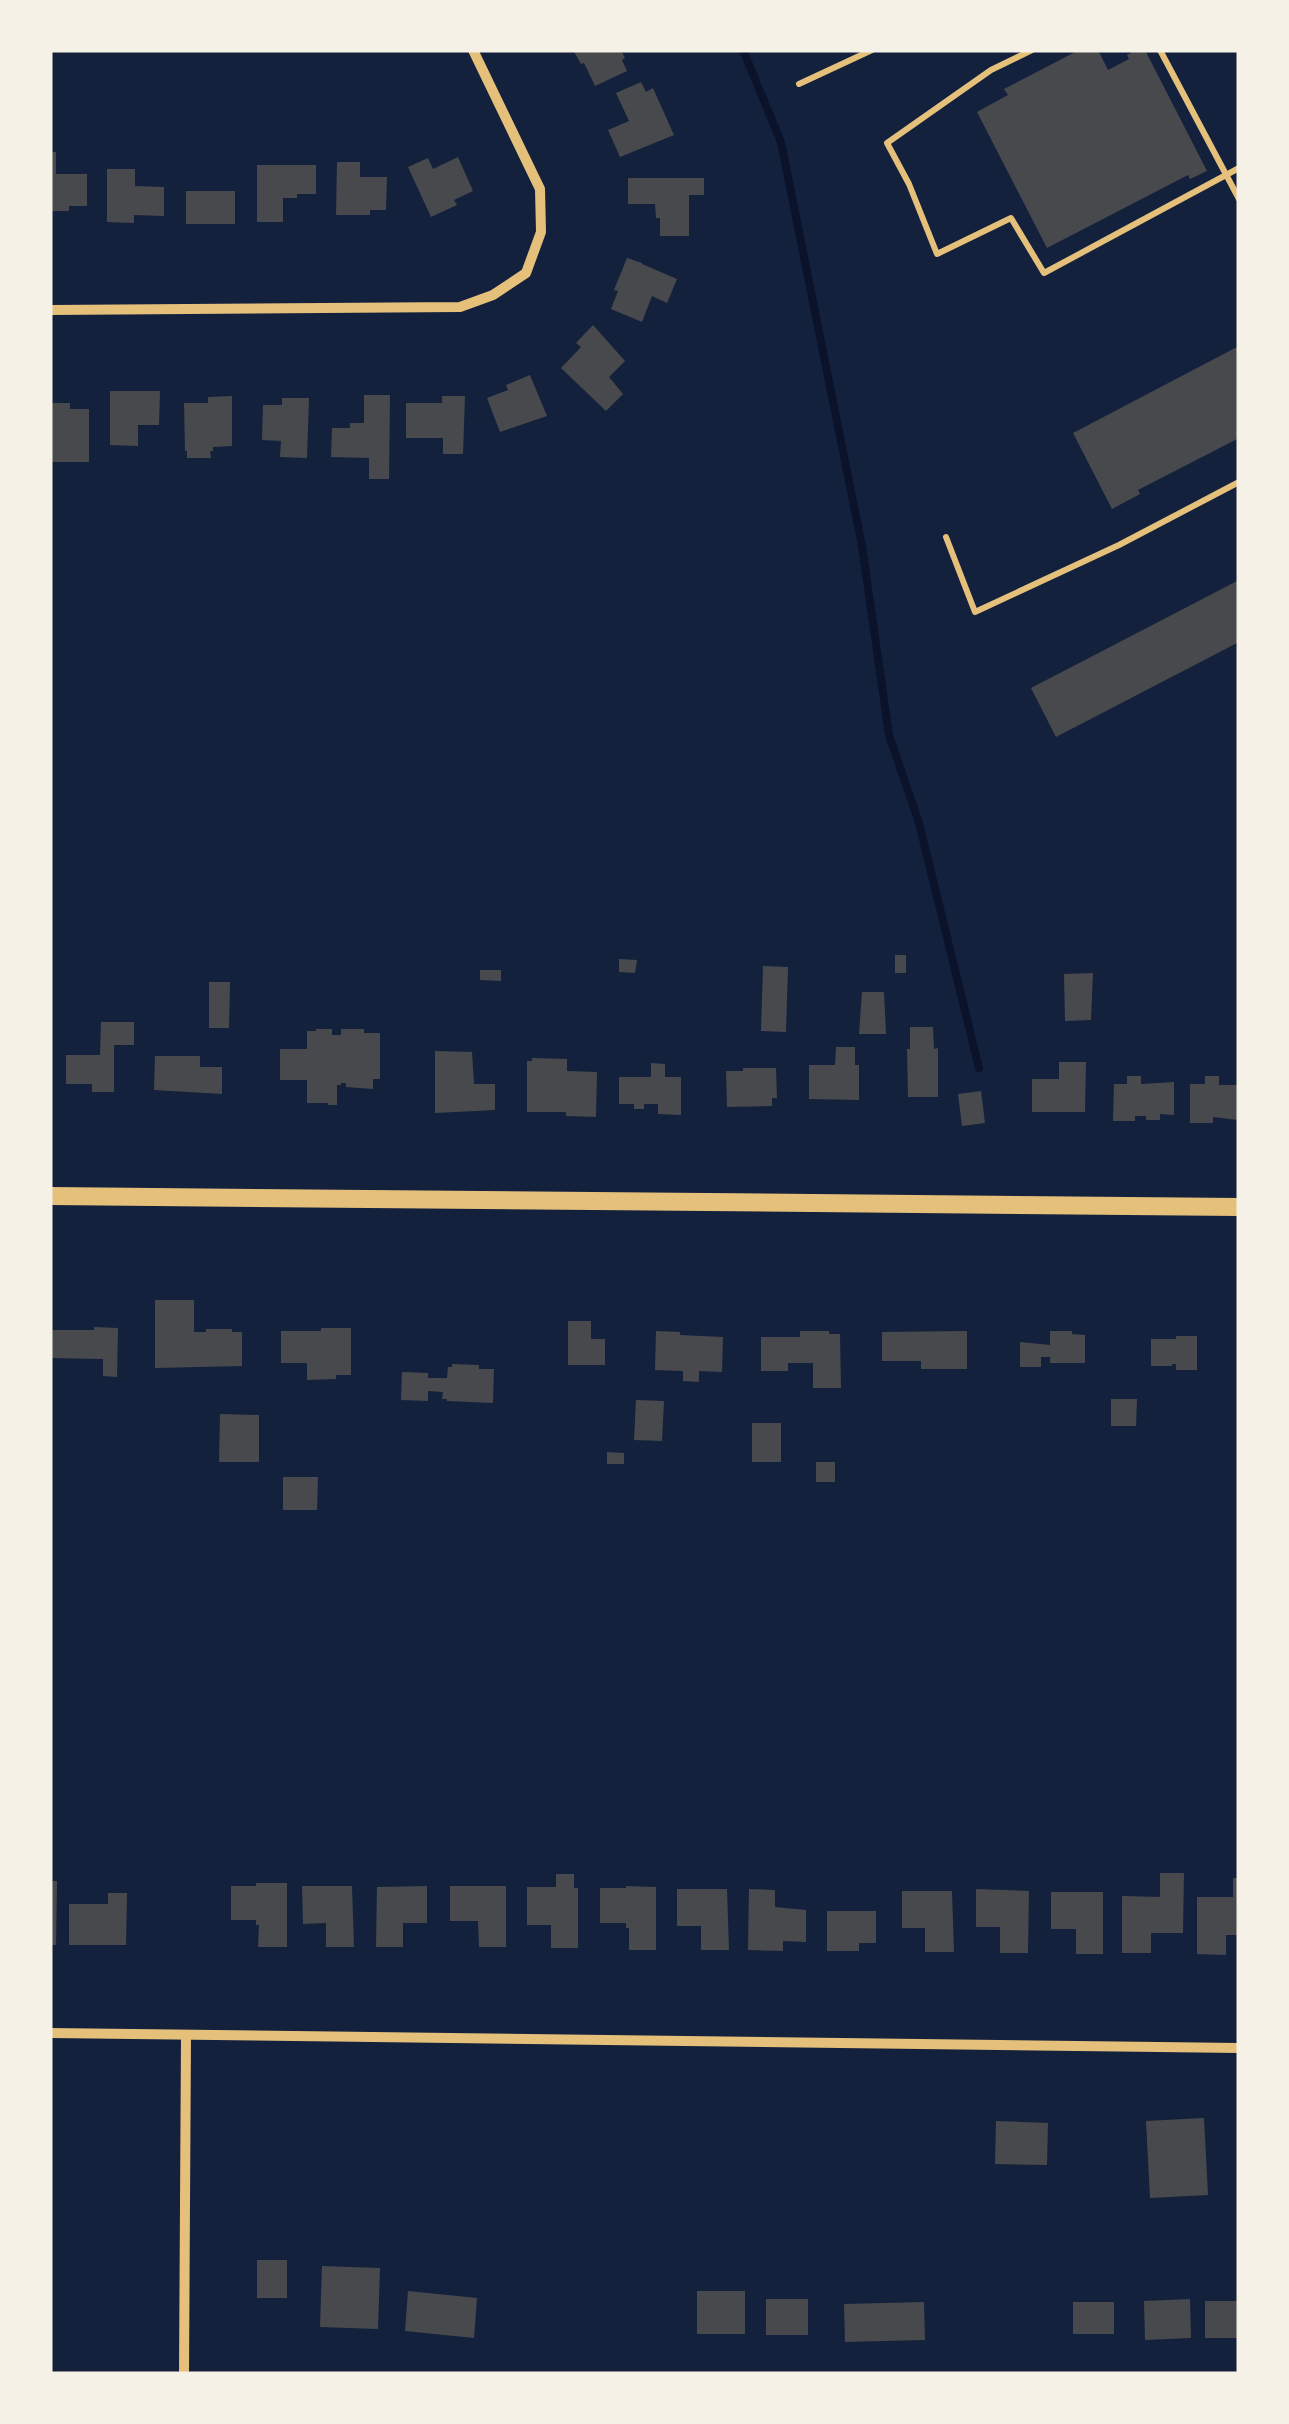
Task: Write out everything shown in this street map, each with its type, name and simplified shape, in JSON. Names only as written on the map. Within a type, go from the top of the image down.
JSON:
[{"type":"street","points":[[50,310],[460,307],[494,296],[526,274],[542,232],[540,189],[473,50]]},
{"type":"street","points":[[50,1196],[1239,1207]]},
{"type":"street","points":[[50,2034],[1239,2048]]},
{"type":"street","points":[[184,2374],[186,2035]]},
{"type":"lane","points":[[799,84],[872,50]]},
{"type":"lane","points":[[1032,50],[991,70],[888,143],[937,254],[1011,218],[1044,272],[1239,168]]},
{"type":"lane","points":[[1160,50],[1239,199]]},
{"type":"lane","points":[[946,536],[975,612],[1076,567],[1239,482]]},
{"type":"building","points":[[573,50],[621,50],[627,71],[595,86]]},
{"type":"building","points":[[1079,50],[1098,50],[1108,70],[1129,59],[1127,55],[1136,50],[1145,50],[1207,171],[1190,179],[1188,175],[1047,248],[977,112],[1008,95],[1004,89]]},
{"type":"building","points":[[641,82],[646,92],[653,88],[674,135],[620,157],[608,130],[629,121],[616,93]]},
{"type":"building","points":[[50,152],[56,152],[56,174],[87,174],[87,206],[50,211]]},
{"type":"building","points":[[458,157],[473,191],[454,200],[457,205],[431,217],[408,167],[428,158],[433,169]]},
{"type":"building","points":[[337,162],[360,162],[360,177],[387,177],[386,210],[370,210],[370,215],[336,215]]},
{"type":"building","points":[[257,165],[316,165],[316,194],[283,198],[283,222],[257,222]]},
{"type":"building","points":[[107,169],[135,169],[135,186],[164,187],[164,216],[134,215],[134,223],[107,222]]},
{"type":"building","points":[[628,178],[704,178],[704,195],[689,195],[689,236],[660,236],[655,204],[628,204]]},
{"type":"building","points":[[186,191],[235,191],[235,224],[186,224]]},
{"type":"building","points":[[627,258],[677,279],[667,303],[652,296],[642,322],[611,309]]},
{"type":"building","points":[[593,325],[625,361],[609,377],[623,394],[606,411],[561,368],[581,347],[576,343]]},
{"type":"building","points":[[1239,346],[1239,438],[1138,490],[1140,494],[1112,509],[1073,433]]},
{"type":"building","points":[[530,375],[547,416],[500,432],[487,398]]},
{"type":"building","points":[[110,391],[160,391],[159,425],[138,425],[138,446],[110,445]]},
{"type":"building","points":[[364,395],[390,395],[389,479],[369,479],[369,458],[331,457],[332,428],[364,423]]},
{"type":"building","points":[[232,396],[232,446],[213,447],[211,458],[187,458],[184,403],[208,403],[208,397]]},
{"type":"building","points":[[442,396],[465,396],[463,454],[443,454],[443,438],[406,438],[406,403],[442,403]]},
{"type":"building","points":[[282,398],[309,398],[307,458],[280,457],[281,441],[262,440],[263,405],[282,405]]},
{"type":"building","points":[[50,403],[70,403],[70,409],[89,409],[89,462],[52,462]]},
{"type":"building","points":[[1239,580],[1239,642],[1056,737],[1031,688]]},
{"type":"building","points":[[895,955],[906,955],[906,973],[895,973]]},
{"type":"building","points":[[619,959],[637,960],[635,973],[619,972]]},
{"type":"building","points":[[763,966],[788,967],[786,1032],[761,1031]]},
{"type":"building","points":[[480,970],[501,970],[501,981],[480,980]]},
{"type":"building","points":[[1093,973],[1091,1020],[1065,1021],[1064,974]]},
{"type":"building","points":[[209,982],[230,982],[229,1028],[209,1028]]},
{"type":"building","points":[[862,992],[884,992],[886,1034],[859,1034]]},
{"type":"building","points":[[101,1022],[134,1022],[134,1045],[114,1045],[114,1092],[92,1092],[92,1084],[66,1084],[66,1055],[100,1055]]},
{"type":"building","points":[[910,1027],[933,1027],[934,1049],[938,1048],[938,1097],[908,1097]]},
{"type":"building","points":[[332,1029],[332,1035],[341,1035],[341,1029],[380,1033],[380,1079],[373,1079],[373,1089],[346,1087],[346,1083],[341,1083],[337,1085],[337,1105],[307,1103],[307,1080],[280,1080],[280,1049],[307,1049],[307,1031]]},
{"type":"building","points":[[836,1047],[855,1047],[859,1100],[809,1099],[809,1065],[835,1065]]},
{"type":"building","points":[[435,1051],[472,1052],[474,1084],[495,1084],[495,1110],[435,1113]]},
{"type":"building","points":[[155,1056],[200,1056],[200,1067],[222,1067],[222,1094],[154,1090]]},
{"type":"building","points":[[567,1059],[567,1071],[597,1072],[596,1117],[527,1112],[527,1061]]},
{"type":"building","points":[[1059,1062],[1086,1062],[1085,1112],[1032,1112],[1032,1079],[1059,1079]]},
{"type":"building","points":[[651,1063],[665,1064],[665,1077],[681,1077],[681,1115],[658,1114],[658,1104],[634,1109],[634,1104],[619,1104],[619,1077],[651,1077]]},
{"type":"building","points":[[776,1068],[777,1098],[772,1098],[772,1106],[727,1107],[726,1071]]},
{"type":"building","points":[[1127,1076],[1141,1076],[1141,1084],[1174,1082],[1174,1115],[1160,1114],[1160,1120],[1135,1116],[1135,1121],[1113,1121],[1114,1084],[1127,1084]]},
{"type":"building","points":[[1205,1076],[1219,1076],[1219,1085],[1238,1085],[1238,1120],[1213,1117],[1213,1123],[1190,1123],[1190,1084],[1205,1084]]},
{"type":"building","points":[[981,1091],[985,1123],[962,1126],[958,1094]]},
{"type":"building","points":[[155,1300],[194,1300],[194,1332],[242,1332],[242,1366],[155,1368]]},
{"type":"building","points":[[568,1321],[591,1321],[591,1339],[605,1339],[605,1365],[568,1365]]},
{"type":"building","points":[[118,1328],[117,1377],[103,1376],[103,1359],[50,1358],[50,1330]]},
{"type":"building","points":[[351,1328],[351,1375],[307,1380],[307,1363],[281,1363],[281,1331]]},
{"type":"building","points":[[656,1331],[723,1337],[722,1372],[699,1371],[699,1382],[683,1381],[683,1371],[655,1370]]},
{"type":"building","points":[[800,1331],[840,1334],[841,1388],[813,1388],[813,1363],[788,1363],[788,1371],[761,1371],[761,1337],[800,1337]]},
{"type":"building","points":[[967,1331],[967,1369],[921,1369],[921,1361],[882,1361],[882,1332]]},
{"type":"building","points":[[1050,1331],[1085,1335],[1085,1363],[1050,1363],[1050,1357],[1041,1357],[1041,1367],[1020,1367],[1020,1342],[1050,1345]]},
{"type":"building","points":[[1197,1336],[1197,1370],[1176,1370],[1176,1364],[1151,1366],[1151,1339]]},
{"type":"building","points":[[452,1364],[494,1369],[493,1403],[447,1401],[442,1399],[443,1392],[428,1391],[428,1401],[401,1400],[402,1372],[447,1378]]},
{"type":"building","points":[[1111,1399],[1137,1399],[1136,1426],[1111,1426]]},
{"type":"building","points":[[636,1400],[664,1401],[662,1441],[634,1440]]},
{"type":"building","points":[[220,1414],[259,1415],[259,1462],[219,1462]]},
{"type":"building","points":[[752,1423],[781,1423],[781,1462],[752,1462]]},
{"type":"building","points":[[607,1452],[624,1453],[624,1464],[607,1464]]},
{"type":"building","points":[[816,1462],[835,1462],[835,1482],[816,1482]]},
{"type":"building","points":[[283,1477],[318,1477],[317,1510],[283,1510]]},
{"type":"building","points":[[1160,1873],[1184,1873],[1183,1933],[1151,1933],[1151,1953],[1122,1953],[1122,1896],[1160,1897]]},
{"type":"building","points":[[556,1874],[574,1874],[574,1888],[578,1888],[578,1948],[551,1948],[551,1925],[527,1925],[527,1887],[556,1887]]},
{"type":"building","points":[[1233,1878],[1239,1878],[1239,1935],[1226,1935],[1226,1955],[1197,1954],[1197,1897],[1233,1897]]},
{"type":"building","points":[[50,1881],[57,1881],[56,1945],[50,1945]]},
{"type":"building","points":[[287,1883],[287,1947],[258,1947],[256,1920],[231,1920],[231,1886]]},
{"type":"building","points":[[302,1886],[352,1886],[354,1947],[326,1947],[326,1923],[303,1924]]},
{"type":"building","points":[[427,1886],[427,1923],[403,1923],[403,1947],[376,1947],[377,1887]]},
{"type":"building","points":[[450,1886],[506,1886],[506,1947],[479,1947],[478,1921],[450,1921]]},
{"type":"building","points":[[656,1887],[656,1950],[629,1950],[626,1923],[600,1923],[600,1888]]},
{"type":"building","points":[[677,1889],[727,1889],[729,1950],[701,1950],[701,1926],[677,1926]]},
{"type":"building","points":[[749,1889],[775,1890],[775,1907],[806,1910],[806,1942],[783,1941],[783,1951],[748,1950]]},
{"type":"building","points":[[976,1889],[1029,1891],[1028,1953],[1000,1953],[1000,1927],[976,1927]]},
{"type":"building","points":[[902,1891],[952,1891],[954,1952],[925,1952],[925,1928],[902,1928]]},
{"type":"building","points":[[1051,1892],[1103,1892],[1103,1954],[1076,1954],[1076,1929],[1051,1929]]},
{"type":"building","points":[[108,1893],[127,1893],[126,1945],[69,1945],[69,1904],[108,1904]]},
{"type":"building","points":[[827,1911],[876,1911],[876,1943],[859,1943],[859,1951],[827,1951]]},
{"type":"building","points":[[1204,2118],[1208,2195],[1150,2198],[1146,2121]]},
{"type":"building","points":[[996,2121],[1048,2123],[1047,2165],[995,2164]]},
{"type":"building","points":[[257,2260],[287,2260],[287,2298],[257,2298]]},
{"type":"building","points":[[322,2266],[380,2268],[378,2329],[320,2327]]},
{"type":"building","points":[[408,2291],[477,2298],[474,2338],[405,2331]]},
{"type":"building","points":[[697,2291],[745,2291],[745,2334],[697,2334]]},
{"type":"building","points":[[766,2299],[808,2299],[808,2335],[766,2335]]},
{"type":"building","points":[[1190,2299],[1191,2338],[1145,2340],[1144,2301]]},
{"type":"building","points":[[1205,2301],[1239,2301],[1239,2338],[1205,2338]]},
{"type":"building","points":[[924,2302],[925,2340],[845,2342],[844,2304]]},
{"type":"building","points":[[1073,2302],[1114,2302],[1114,2334],[1073,2334]]},
{"type":"waterway","points":[[743,50],[781,142],[862,546],[889,735],[919,823],[979,1068]]}]
